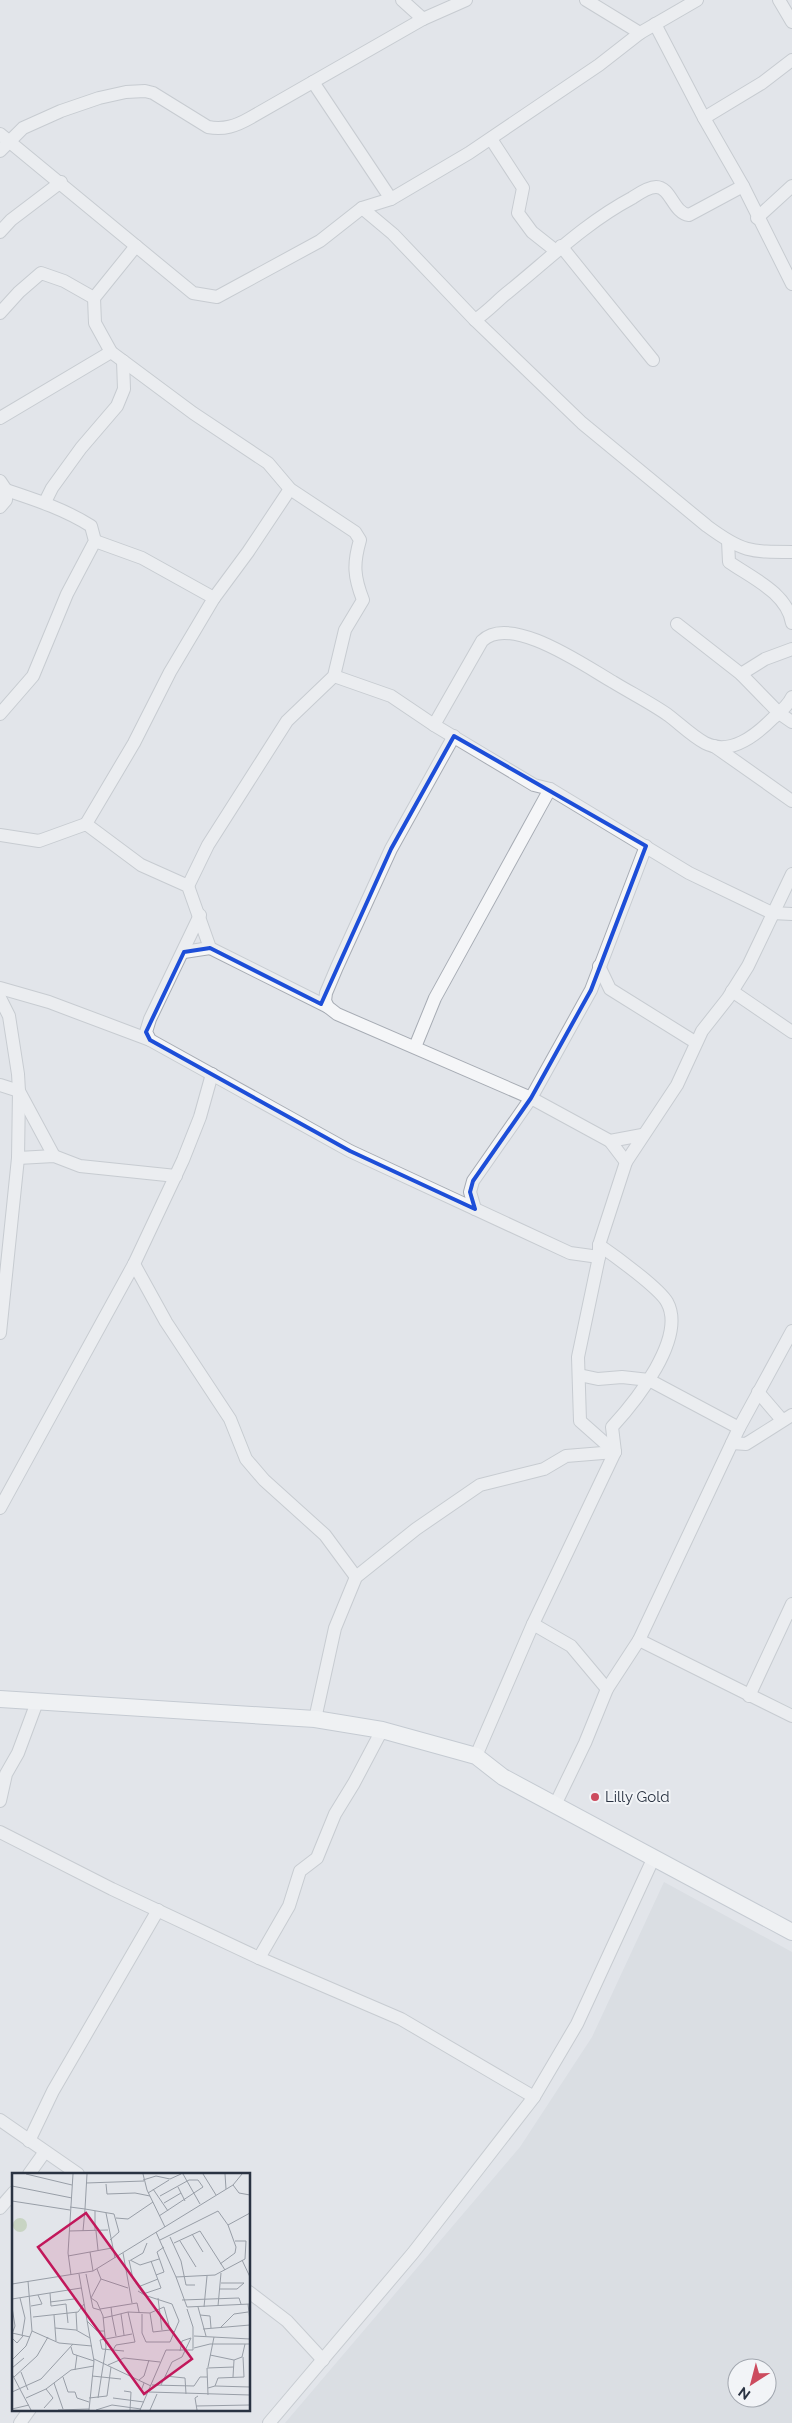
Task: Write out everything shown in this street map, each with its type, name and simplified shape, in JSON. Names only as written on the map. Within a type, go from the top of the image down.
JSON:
[{"type":"main road","points":[[0,1699],[315,1719],[382,1730],[476,1756],[503,1777],[792,1932]]},
{"type":"street","points":[[402,0],[423,18]]},
{"type":"street","points":[[0,151],[5,137],[23,128],[61,111],[99,98],[126,92],[145,91],[153,93],[208,127],[223,129],[239,124],[423,18],[466,0]]},
{"type":"street","points":[[586,0],[640,33]]},
{"type":"street","points":[[5,137],[193,293],[217,297],[320,241],[362,208],[391,199],[491,139],[599,65],[640,33],[697,0]]},
{"type":"street","points":[[778,0],[792,22]]},
{"type":"street","points":[[655,24],[704,118],[743,186],[757,218],[792,284]]},
{"type":"street","points":[[704,118],[762,83],[792,60]]},
{"type":"street","points":[[312,82],[391,199]]},
{"type":"street","points":[[491,139],[523,188],[518,213],[532,232],[559,248],[653,360]]},
{"type":"street","points":[[0,232],[11,220],[61,182]]},
{"type":"street","points":[[475,320],[559,248],[613,208],[654,187],[663,189],[681,213],[689,215],[743,186]]},
{"type":"street","points":[[757,218],[792,186]]},
{"type":"street","points":[[362,208],[393,234],[475,320],[582,423],[728,542],[756,552],[792,552]]},
{"type":"street","points":[[136,246],[94,298],[94,323],[112,352],[194,413],[268,463],[290,489],[356,532],[360,540],[353,562],[358,587],[363,600],[345,630],[334,676],[287,721],[208,845],[188,886]]},
{"type":"street","points":[[0,313],[19,292],[41,273],[64,281],[94,298]]},
{"type":"street","points":[[0,418],[112,352]]},
{"type":"street","points":[[45,502],[52,488],[81,448],[117,406],[124,389],[123,361]]},
{"type":"street","points":[[0,714],[33,676],[67,594],[95,541],[91,526],[72,514],[3,486]]},
{"type":"street","points":[[0,507],[6,500],[3,486]]},
{"type":"street","points":[[0,834],[39,840],[86,824],[134,743],[170,672],[214,598],[248,552],[290,489]]},
{"type":"street","points":[[95,541],[142,558],[214,598]]},
{"type":"street","points":[[728,542],[729,562],[779,596],[790,614],[792,623]]},
{"type":"street","points":[[677,624],[741,674],[779,713],[792,722]]},
{"type":"street","points":[[434,725],[482,641],[487,636],[497,633],[524,636],[556,649],[667,714],[705,743],[714,746],[792,801]]},
{"type":"street","points":[[741,674],[765,659],[792,649]]},
{"type":"street","points":[[334,676],[391,696],[434,725],[534,785],[550,789],[689,873],[772,912],[792,914]]},
{"type":"street","points":[[714,746],[727,746],[749,739],[779,713],[792,697]]},
{"type":"street","points":[[328,1007],[325,1001],[326,993],[391,849],[454,736]]},
{"type":"street","points":[[415,1047],[435,998],[550,789]]},
{"type":"street","points":[[86,824],[141,865],[188,886],[200,915],[210,948]]},
{"type":"street","points":[[475,1209],[470,1192],[473,1181],[531,1098],[591,990],[646,846]]},
{"type":"street","points":[[615,1452],[580,1421],[578,1357],[599,1251],[626,1162],[678,1085],[696,1042],[748,966],[772,912],[792,874]]},
{"type":"street","points":[[150,1040],[146,1032],[150,1019],[184,952],[200,915]]},
{"type":"street","points":[[184,952],[210,948],[361,1025],[531,1098],[610,1141],[626,1162]]},
{"type":"street","points":[[599,966],[610,989],[696,1042]]},
{"type":"street","points":[[0,988],[49,1002],[150,1040],[350,1151],[570,1253],[599,1251],[658,1290],[667,1302],[672,1324],[661,1356],[649,1380],[612,1427],[615,1452],[533,1624],[476,1756]]},
{"type":"street","points":[[591,990],[610,989]]},
{"type":"street","points":[[732,991],[792,1032]]},
{"type":"street","points":[[0,998],[9,1016],[19,1091],[18,1158],[6,1204],[0,1333]]},
{"type":"street","points":[[0,1508],[134,1264],[176,1176],[200,1117],[212,1074]]},
{"type":"street","points":[[0,1085],[19,1091],[54,1156]]},
{"type":"street","points":[[610,1141],[642,1136]]},
{"type":"street","points":[[18,1158],[54,1156],[80,1166],[176,1176]]},
{"type":"street","points":[[134,1264],[166,1322],[230,1418],[236,1437],[250,1464],[264,1480],[325,1535],[356,1577]]},
{"type":"street","points":[[555,1805],[585,1743],[607,1689],[639,1640],[732,1443],[792,1331]]},
{"type":"street","points":[[579,1375],[598,1379],[622,1377],[649,1380],[740,1428]]},
{"type":"street","points":[[732,1443],[746,1444],[787,1418],[758,1392]]},
{"type":"street","points":[[315,1719],[335,1628],[356,1577],[416,1529],[480,1485],[544,1469],[566,1456],[615,1452]]},
{"type":"street","points":[[749,1696],[792,1604]]},
{"type":"street","points":[[533,1624],[571,1646],[607,1689]]},
{"type":"street","points":[[639,1640],[792,1716]]},
{"type":"street","points":[[0,1801],[6,1774],[18,1753],[37,1702]]},
{"type":"street","points":[[259,1958],[289,1906],[300,1871],[317,1858],[334,1814],[354,1783],[382,1730]]},
{"type":"street","points":[[0,1832],[259,1958],[401,2019],[534,2097]]},
{"type":"street","points":[[269,2423],[413,2253],[534,2097],[577,2024],[654,1857]]},
{"type":"street","points":[[29,2141],[53,2091],[158,1910]]},
{"type":"street","points":[[0,2120],[44,2153],[76,2173]]},
{"type":"street","points":[[30,2173],[44,2153]]},
{"type":"street","points":[[0,2208],[12,2194]]},
{"type":"street","points":[[250,2293],[287,2321],[323,2360]]},
{"type":"street","points":[[20,2423],[29,2410]]},
{"type":"highlighted area","points":[[454,736],[646,846],[591,990],[531,1098],[473,1181],[470,1192],[475,1209],[350,1151],[150,1040],[146,1032],[184,952],[210,948],[321,1004],[391,849]]},
{"type":"shaded area","points":[[664,1882],[792,1952],[792,2423],[285,2423],[520,2147],[592,2037]]},
{"type":"place","name":"Lilly Gold","points":[[595,1797]]}]
